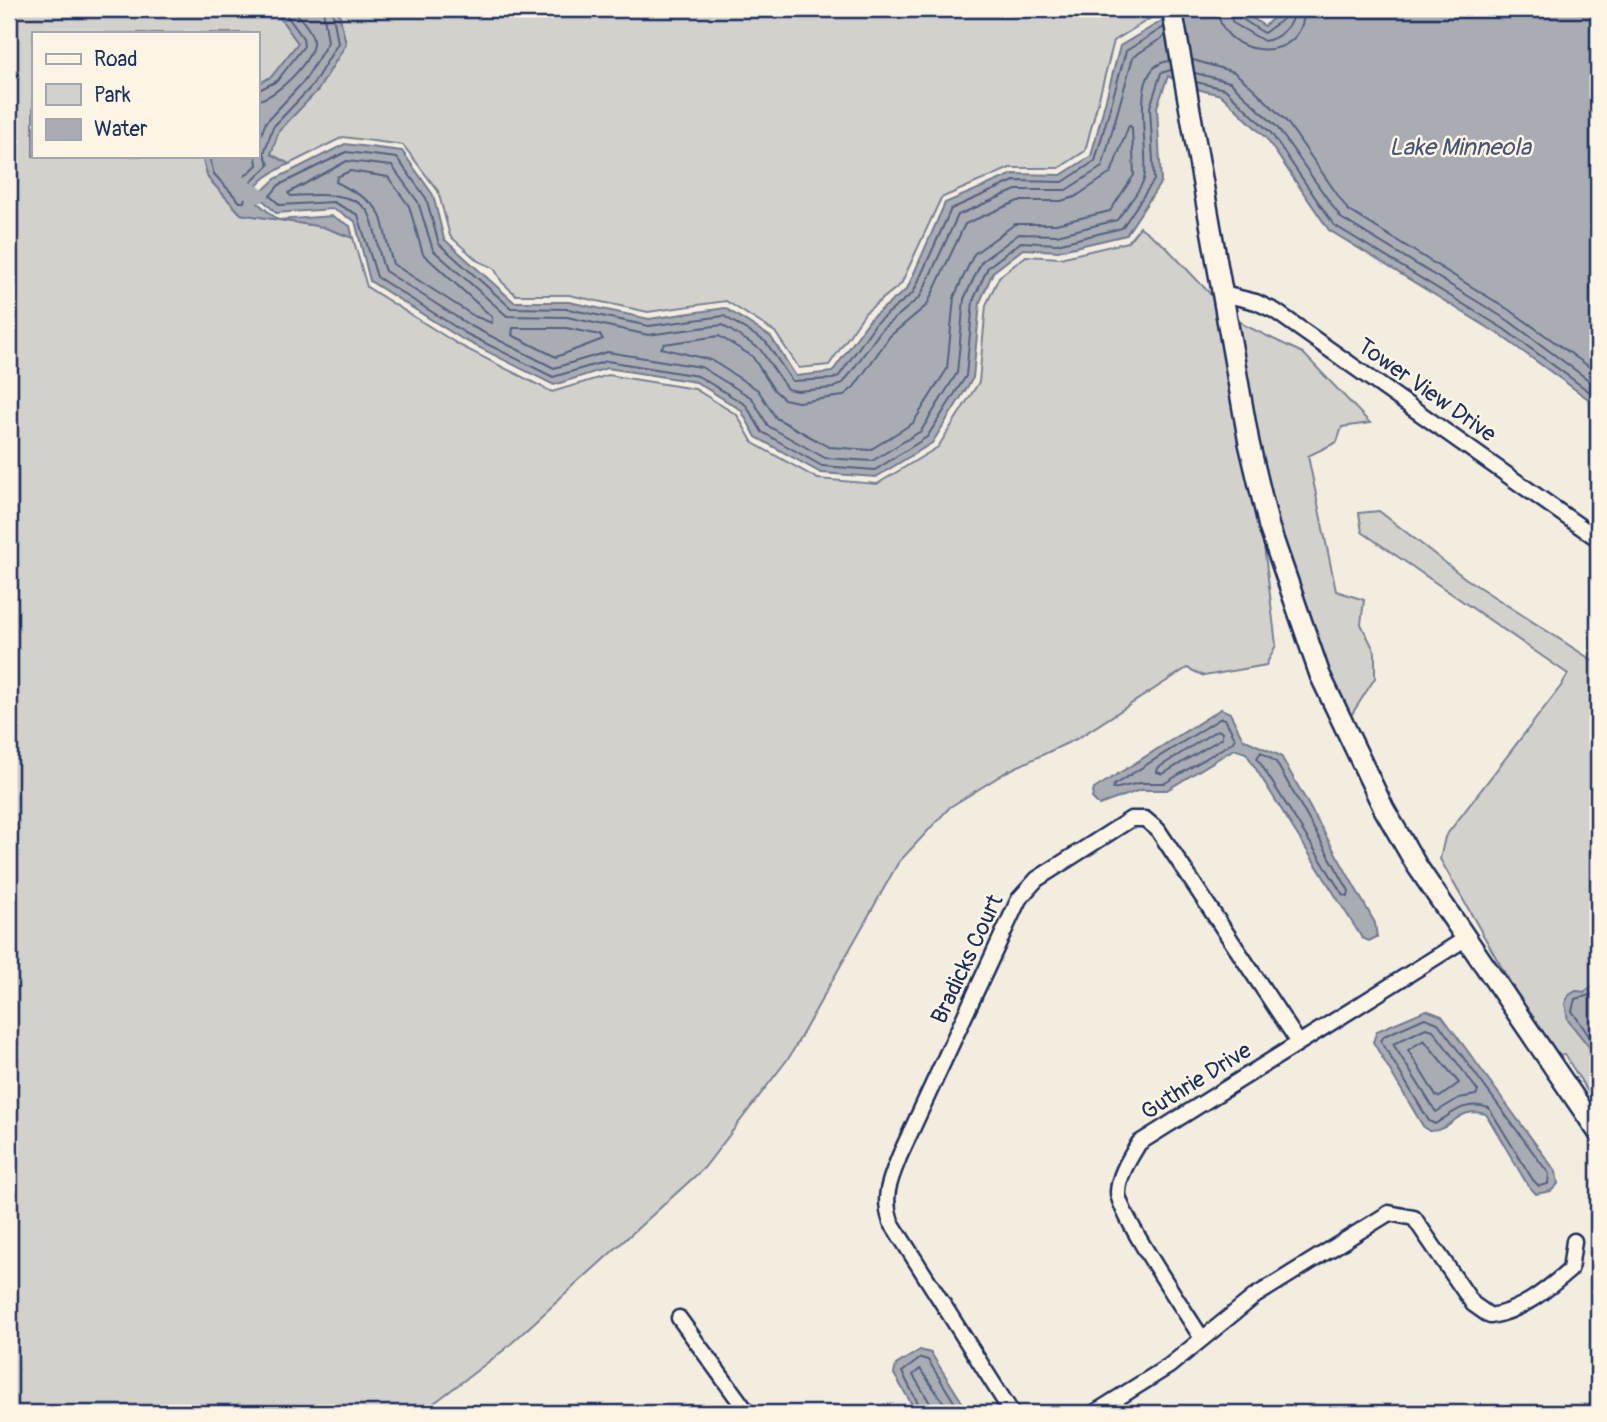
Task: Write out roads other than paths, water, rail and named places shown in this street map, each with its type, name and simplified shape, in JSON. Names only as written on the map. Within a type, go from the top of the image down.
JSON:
[{"type":"main road","points":[[1172,9],[1249,443],[1269,527],[1297,613],[1331,699],[1378,797],[1417,866],[1598,1132]]},
{"type":"street","name":"Tower View Drive","points":[[1223,294],[1256,302],[1275,311],[1598,539]]},
{"type":"street","name":"Bradicks Court","points":[[1012,1413],[891,1222],[886,1206],[886,1192],[900,1155],[1019,899],[1037,879],[1131,818],[1145,819],[1158,830],[1299,1043]]},
{"type":"street","name":"Guthrie Drive","points":[[1201,1337],[1129,1220],[1117,1195],[1123,1170],[1139,1143],[1465,939]]},
{"type":"street","points":[[1094,1413],[1169,1366],[1201,1337],[1255,1296],[1389,1213],[1414,1218],[1473,1304],[1490,1316],[1509,1313],[1542,1293],[1570,1270],[1574,1241]]},
{"type":"street","points":[[680,1318],[702,1345],[748,1413]]},
{"type":"water","points":[[263,9],[338,9],[346,44],[318,90],[279,131],[271,154],[289,164],[266,177],[253,192],[252,198],[278,220],[241,214],[208,178],[203,158],[259,158],[259,84],[272,76],[298,43],[278,15]]},
{"type":"water","name":"Lake Minneola","points":[[1182,9],[1240,9],[1264,26],[1278,14],[1278,9],[1598,9],[1598,406],[1500,335],[1329,230],[1266,138],[1235,108],[1221,95],[1188,87],[1168,76],[1157,107],[1161,182],[1126,235],[1058,251],[1023,249],[993,272],[980,302],[973,378],[932,443],[876,477],[821,473],[756,437],[741,410],[696,382],[607,368],[554,385],[462,339],[370,281],[355,221],[333,209],[276,213],[258,195],[275,179],[345,144],[402,151],[433,195],[444,239],[514,302],[569,302],[649,319],[725,308],[771,337],[796,376],[832,372],[871,318],[907,289],[945,203],[1013,174],[1061,175],[1091,156],[1120,46]]},
{"type":"water","points":[[332,216],[350,226],[353,238],[323,227],[279,220]]},
{"type":"water","points":[[1221,709],[1230,713],[1243,739],[1281,756],[1375,923],[1377,937],[1369,941],[1362,938],[1246,753],[1234,749],[1167,790],[1140,790],[1099,805],[1092,798],[1094,789]]},
{"type":"water","points":[[1598,982],[1598,1058],[1568,1020],[1565,1003],[1569,995],[1576,991],[1584,992]]},
{"type":"water","points":[[1426,1010],[1442,1016],[1556,1172],[1558,1184],[1551,1191],[1536,1194],[1527,1184],[1486,1114],[1468,1113],[1437,1130],[1429,1131],[1423,1126],[1373,1042],[1377,1031]]},
{"type":"water","points":[[920,1350],[931,1353],[969,1413],[917,1413],[894,1374],[896,1365]]},
{"type":"waterway","points":[[225,158],[235,180],[258,195]]}]
